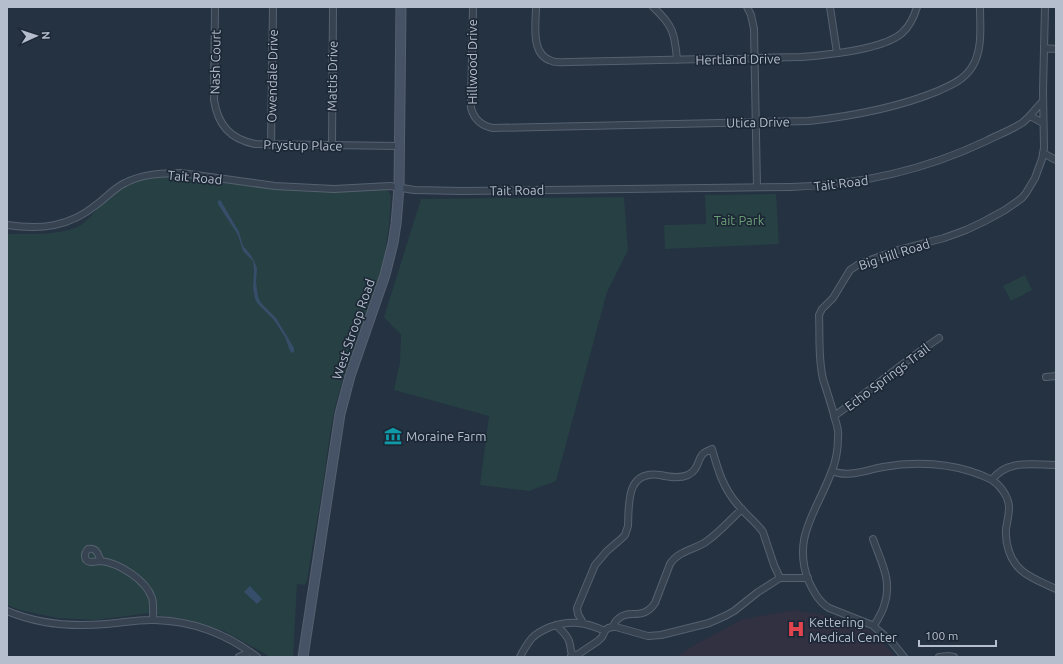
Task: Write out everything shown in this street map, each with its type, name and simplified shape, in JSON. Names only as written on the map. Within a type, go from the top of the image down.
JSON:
[{"type":"main road","name":"West Stroop Road","points":[[303,657],[340,414],[350,376],[390,260],[396,224],[399,188],[401,7]]},
{"type":"street","name":"Nash Court","points":[[216,7],[214,96],[218,117]]},
{"type":"street","name":"Owendale Drive","points":[[271,145],[273,7]]},
{"type":"street","name":"Mattis Drive","points":[[332,146],[333,7]]},
{"type":"street","name":"Hillwood Drive","points":[[473,7],[471,108],[474,116]]},
{"type":"street","name":"Hertland Drive","points":[[536,7],[536,40],[539,51],[542,56],[553,62],[801,57],[837,53],[876,45],[896,38],[911,23],[917,7]]},
{"type":"street","points":[[653,7],[666,20],[672,30],[675,40],[677,60]]},
{"type":"street","points":[[747,7],[752,15],[753,22],[757,188]]},
{"type":"street","points":[[830,7],[837,53]]},
{"type":"street","name":"Utica Drive","points":[[474,116],[484,125],[494,128],[809,120],[860,114],[904,103],[931,94],[954,84],[967,74],[976,60],[980,46],[980,7]]},
{"type":"street","name":"Big Hill Road","points":[[904,657],[891,641],[874,626],[824,605],[817,596],[808,578],[803,557],[803,542],[816,505],[832,471],[837,453],[838,437],[838,430],[820,364],[819,315],[822,309],[833,298],[850,270],[859,264],[898,250],[944,238],[966,230],[1005,210],[1022,198],[1035,178],[1043,153],[1045,7]]},
{"type":"street","points":[[1044,48],[1056,49]]},
{"type":"street","name":"Tait Road","points":[[7,225],[36,228],[61,224],[87,212],[124,183],[140,177],[161,173],[181,173],[263,185],[334,189],[390,186],[414,190],[461,191],[757,188],[808,187],[835,184],[883,177],[945,159],[977,146],[1014,128],[1030,116],[1043,101]]},
{"type":"street","points":[[1030,116],[1043,123]]},
{"type":"street","name":"Prystup Place","points":[[218,117],[228,130],[242,140],[255,144],[399,146]]},
{"type":"street","points":[[1043,153],[1056,160]]},
{"type":"street","name":"Echo Springs Trail","points":[[834,416],[939,338]]},
{"type":"street","points":[[1046,378],[1056,376]]},
{"type":"street","points":[[583,623],[578,614],[578,608],[595,564],[607,551],[622,539],[627,530],[631,491],[637,482],[652,475],[676,477],[689,474],[697,466],[704,453],[712,449],[725,488],[763,532],[780,578]]},
{"type":"street","points":[[832,471],[842,474],[884,467],[917,464],[952,467],[992,480],[1003,491],[1007,500],[1009,508],[1006,537],[1012,559],[1026,574],[1056,589]]},
{"type":"street","points":[[992,480],[1002,470],[1012,465],[1056,465]]},
{"type":"street","points":[[613,627],[616,620],[622,616],[644,613],[652,607],[673,560],[680,554],[705,543],[715,536],[742,509]]},
{"type":"street","points":[[873,539],[884,569],[888,590],[884,607],[874,626]]},
{"type":"street","points":[[101,561],[127,571],[146,587],[152,599],[153,620]]},
{"type":"street","points":[[556,625],[569,641],[571,656],[577,655],[598,641],[608,628],[613,627],[643,635],[653,636],[709,623],[725,616],[780,578],[808,578]]},
{"type":"street","points":[[7,611],[26,618],[72,625],[153,620],[180,622],[206,628],[230,639],[256,657]]},
{"type":"street","points":[[520,657],[530,640],[536,634],[556,625],[569,622],[583,623],[595,626],[605,631]]},
{"type":"street","points":[[239,657],[250,652]]},
{"type":"street","points":[[939,657],[954,657]]},
{"type":"shaded area","points":[[219,200],[239,232],[243,246],[250,254],[257,268],[256,282],[258,297],[261,303],[276,318],[294,348],[294,352],[292,353],[285,337],[274,320],[255,299],[253,288],[253,261],[243,251],[238,235],[218,204]]},
{"type":"shaded area","points":[[250,586],[262,599],[257,604],[244,592]]},
{"type":"shaded area","name":"Kettering Medical Center","points":[[795,610],[829,616],[860,625],[876,634],[895,657],[676,657],[696,644],[743,619]]},
{"type":"green space","points":[[177,175],[206,179],[370,190],[385,189],[391,196],[389,226],[382,267],[342,382],[334,412],[307,580],[305,585],[297,584],[293,657],[270,657],[224,631],[180,618],[161,616],[151,613],[95,620],[57,618],[20,610],[7,605],[7,234],[43,234],[69,230],[84,222],[102,204],[131,183],[150,177]]},
{"type":"green space","name":"Tait Park","points":[[776,194],[779,244],[665,249],[664,225],[706,224],[705,195]]},
{"type":"green space","points":[[624,197],[628,250],[607,292],[556,481],[529,491],[480,485],[489,416],[394,390],[400,362],[401,335],[384,317],[421,199]]},
{"type":"green space","points":[[1025,275],[1032,290],[1011,301],[1003,286]]},
{"type":"place","name":"Moraine Farm","points":[[393,436]]},
{"type":"place","name":"Kettering Medical Center","points":[[796,629]]}]
